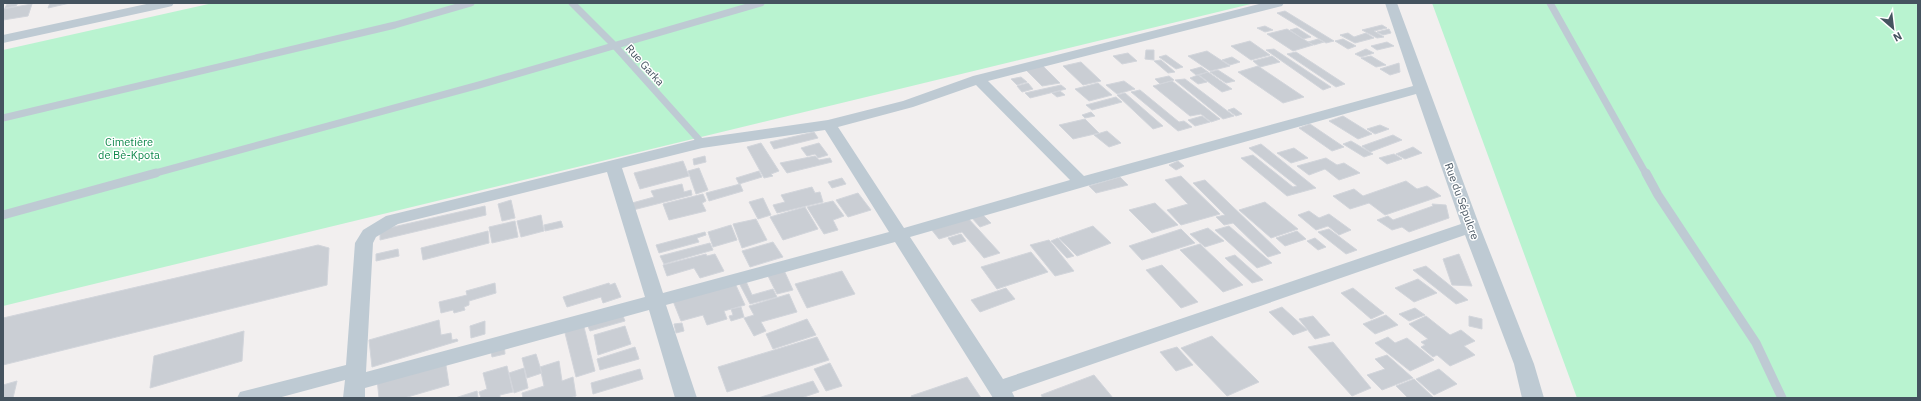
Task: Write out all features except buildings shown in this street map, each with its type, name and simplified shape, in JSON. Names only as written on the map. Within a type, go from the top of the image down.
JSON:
[{"type":"street","points":[[3,39],[168,3]]},
{"type":"street","points":[[354,384],[364,243],[369,234],[392,220],[702,143],[829,125],[908,104],[978,79],[1278,3]]},
{"type":"street","name":"Rue du Sépulcre","points":[[1391,3],[1471,228],[1524,364],[1533,398]]},
{"type":"street","points":[[978,79],[1081,182]]},
{"type":"street","points":[[248,398],[354,384],[655,300],[899,235],[1081,182],[1422,88]]},
{"type":"street","points":[[829,125],[1001,393],[1471,228]]},
{"type":"street","points":[[613,165],[686,398]]},
{"type":"lane","points":[[3,118],[395,25],[471,3]]},
{"type":"lane","name":"Rue Garka","points":[[572,3],[615,46],[702,143]]},
{"type":"lane","points":[[3,215],[479,85],[761,3]]},
{"type":"lane","points":[[1550,3],[1658,195],[1756,343],[1782,398]]},
{"type":"green space","name":"Cimetière de Bè-Kpota","points":[[213,3],[1255,3],[3,306],[3,50]]},
{"type":"green space","points":[[1432,3],[1918,3],[1918,398],[1577,398]]}]
